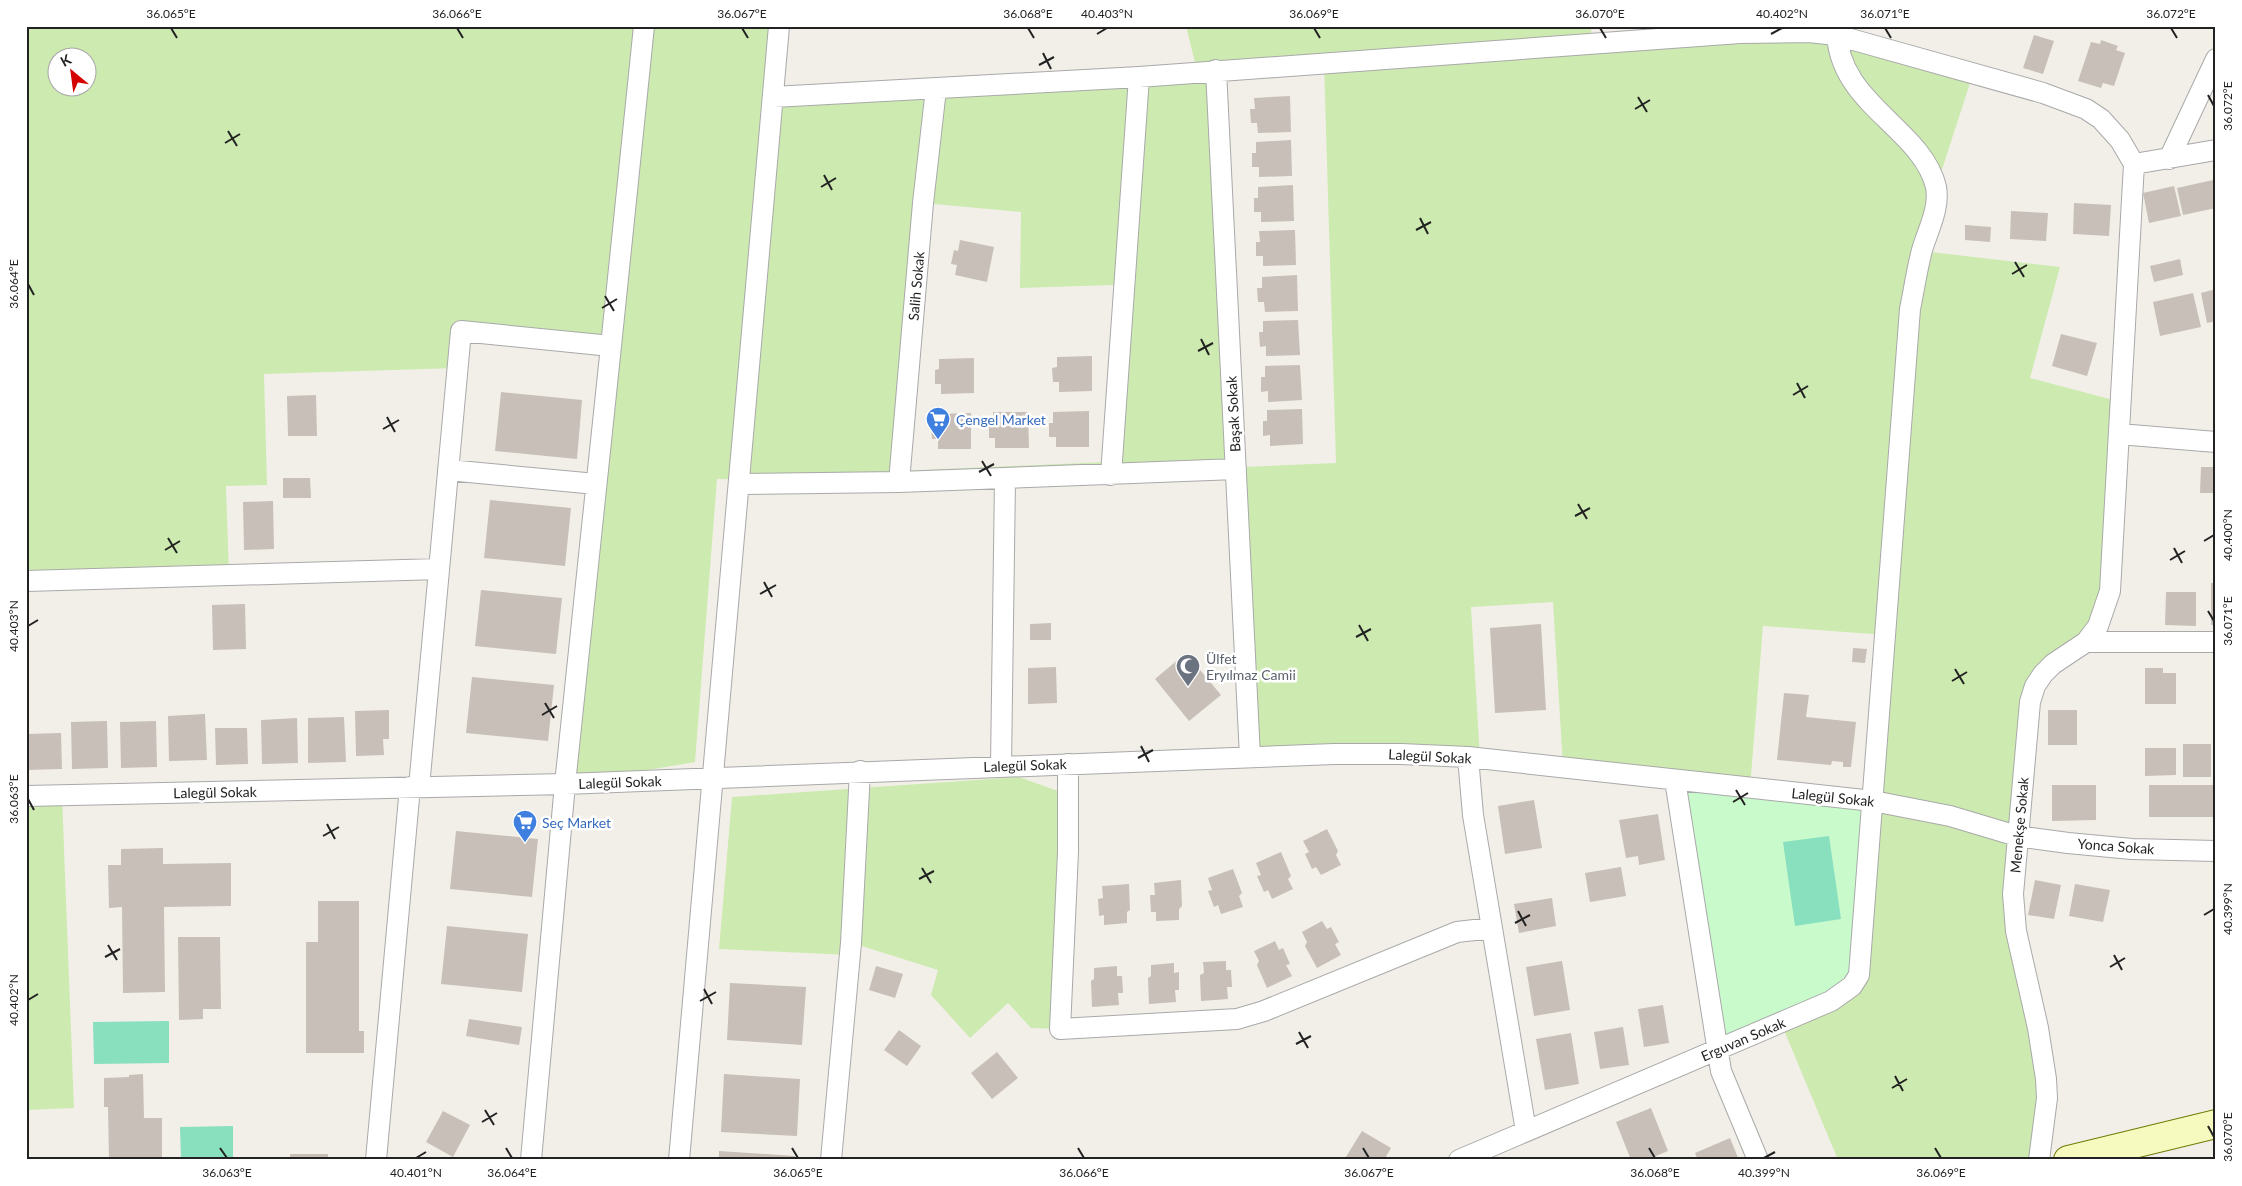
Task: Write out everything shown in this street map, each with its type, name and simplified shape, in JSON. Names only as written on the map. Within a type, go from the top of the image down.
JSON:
[{"type":"street","points":[[531,1160],[565,784],[644,26]]},
{"type":"street","points":[[679,1160],[779,26]]},
{"type":"street","points":[[773,97],[1139,77],[1740,33],[1836,31],[2043,93],[2086,110],[2111,128],[2129,153],[2134,164],[2110,591],[2098,626],[2086,642]]},
{"type":"street","name":"Erguvan Sokak","points":[[1459,1160],[1831,1001],[1852,986],[1859,975],[1910,309],[1922,251],[1936,202],[1936,195],[1930,170],[1920,156],[1868,103],[1850,76],[1839,48],[1836,31]]},
{"type":"street","points":[[2169,159],[2216,59]]},
{"type":"street","name":"Başak Sokak","points":[[1216,70],[1250,757]]},
{"type":"street","points":[[1111,474],[1139,77]]},
{"type":"street","name":"Salih Sokak","points":[[899,482],[936,89]]},
{"type":"street","points":[[2134,164],[2216,150]]},
{"type":"street","points":[[376,1160],[414,787],[439,569],[461,331],[611,346]]},
{"type":"street","points":[[2119,434],[2216,442]]},
{"type":"street","points":[[739,484],[899,482],[1236,469]]},
{"type":"street","points":[[448,470],[596,484]]},
{"type":"street","points":[[1001,766],[1005,478]]},
{"type":"street","points":[[26,582],[439,569]]},
{"type":"street","points":[[2086,642],[2216,642]]},
{"type":"street","name":"Menekşe Sokak","points":[[2039,1160],[2046,1106],[2046,1079],[2038,1028],[2016,932],[2013,894],[2017,836],[2030,702],[2035,686],[2043,674],[2054,664],[2086,642]]},
{"type":"street","name":"Lalegül Sokak","points":[[26,796],[565,784],[1001,766],[1392,754],[1468,757],[1872,801],[1950,816],[2017,836]]},
{"type":"street","points":[[1468,757],[1473,815],[1526,1131]]},
{"type":"street","points":[[1068,764],[1068,852],[1060,1029],[1236,1019],[1264,1011],[1457,932],[1492,928]]},
{"type":"street","points":[[831,1160],[851,943],[860,772]]},
{"type":"street","points":[[1675,780],[1721,1071],[1758,1160]]},
{"type":"street","name":"Yonca Sokak","points":[[2017,836],[2132,849],[2216,851]]},
{"type":"street","points":[[2068,1160],[2216,1124]]},
{"type":"green space","points":[[26,26],[779,26],[773,97],[1197,71],[1186,26],[1591,26],[1592,43],[1773,32],[1973,74],[1936,188],[1922,251],[2060,267],[2030,378],[2121,402],[2105,609],[2043,674],[2013,894],[2038,1028],[2039,1160],[1838,1160],[1781,1023],[1843,994],[1885,635],[1763,626],[1750,788],[1563,767],[1553,602],[1471,607],[1480,759],[1250,757],[1247,489],[1236,469],[899,482],[717,479],[695,762],[565,784],[611,347],[461,331],[458,368],[264,374],[267,485],[226,486],[229,575],[26,581]],"holes":[[[1324,63],[1336,463],[1244,467],[1217,70]],[[923,203],[1021,212],[1020,288],[1114,285],[1106,462],[899,471]]]},
{"type":"green space","points":[[1019,777],[1058,791],[1068,852],[1060,1029],[1031,1028],[1008,1003],[970,1038],[931,995],[938,970],[852,943],[850,955],[719,949],[732,797]]},
{"type":"green space","points":[[1675,780],[1873,801],[1852,986],[1718,1050]]},
{"type":"green space","points":[[26,796],[62,796],[74,1108],[26,1110]]},
{"type":"green space","points":[[1829,836],[1841,919],[1795,926],[1783,842]]},
{"type":"green space","points":[[169,1021],[169,1063],[94,1064],[93,1022]]},
{"type":"green space","points":[[233,1126],[233,1160],[181,1160],[180,1127]]},
{"type":"building","points":[[2034,35],[2054,41],[2043,74],[2023,68]]},
{"type":"building","points":[[2101,40],[2118,46],[2116,50],[2125,53],[2114,86],[2103,83],[2101,88],[2078,81],[2091,42],[2100,44]]},
{"type":"building","points":[[1290,96],[1291,132],[1258,133],[1257,123],[1251,123],[1250,109],[1255,109],[1254,98]]},
{"type":"building","points":[[1291,140],[1292,176],[1259,177],[1259,167],[1252,167],[1252,153],[1256,153],[1256,142]]},
{"type":"building","points":[[2213,180],[2216,208],[2183,215],[2177,188]]},
{"type":"building","points":[[1293,185],[1294,221],[1261,222],[1261,212],[1254,212],[1254,198],[1258,198],[1258,187]]},
{"type":"building","points":[[2174,186],[2181,216],[2149,223],[2143,193]]},
{"type":"building","points":[[2074,203],[2111,205],[2109,236],[2073,234]]},
{"type":"building","points":[[2011,211],[2048,213],[2046,241],[2010,239]]},
{"type":"building","points":[[1965,225],[1991,227],[1990,242],[1965,240]]},
{"type":"building","points":[[1295,230],[1296,265],[1263,266],[1263,256],[1256,256],[1256,242],[1260,242],[1259,231]]},
{"type":"building","points":[[960,240],[994,247],[987,282],[955,275],[957,265],[951,264],[954,250],[958,251]]},
{"type":"building","points":[[2180,259],[2183,275],[2154,282],[2150,266]]},
{"type":"building","points":[[1297,275],[1298,311],[1265,312],[1264,302],[1258,302],[1257,288],[1262,288],[1262,277]]},
{"type":"building","points":[[2216,289],[2216,321],[2207,323],[2201,293]]},
{"type":"building","points":[[2193,293],[2201,327],[2160,336],[2153,302]]},
{"type":"building","points":[[1298,320],[1300,355],[1266,356],[1266,346],[1260,347],[1259,332],[1263,332],[1263,321]]},
{"type":"building","points":[[2061,334],[2097,343],[2087,376],[2052,366]]},
{"type":"building","points":[[1092,356],[1092,391],[1059,392],[1059,382],[1053,382],[1052,368],[1057,367],[1057,357]]},
{"type":"building","points":[[974,358],[974,393],[941,394],[941,384],[935,384],[935,370],[939,369],[939,359]]},
{"type":"building","points":[[1300,365],[1302,400],[1268,402],[1268,391],[1261,392],[1261,377],[1265,377],[1265,366]]},
{"type":"building","points":[[501,392],[582,400],[577,459],[495,451]]},
{"type":"building","points":[[316,395],[317,436],[288,436],[287,396]]},
{"type":"building","points":[[1302,409],[1303,444],[1270,446],[1270,435],[1263,436],[1263,421],[1267,421],[1267,410]]},
{"type":"building","points":[[1089,411],[1089,447],[1056,447],[1056,437],[1049,437],[1049,423],[1053,423],[1053,412]]},
{"type":"building","points":[[993,412],[1028,412],[1029,448],[995,448],[995,438],[989,438],[989,424],[993,424]]},
{"type":"building","points":[[971,413],[971,449],[938,449],[938,439],[932,439],[931,425],[936,425],[936,414]]},
{"type":"building","points":[[2201,467],[2216,467],[2216,493],[2200,493]]},
{"type":"building","points":[[283,478],[310,478],[311,498],[283,498]]},
{"type":"building","points":[[490,500],[571,508],[565,566],[484,558]]},
{"type":"building","points":[[273,501],[274,549],[244,550],[243,502]]},
{"type":"building","points":[[2211,583],[2216,583],[2216,625],[2211,625]]},
{"type":"building","points":[[481,590],[562,598],[556,654],[475,646]]},
{"type":"building","points":[[2166,592],[2196,592],[2196,626],[2165,625]]},
{"type":"building","points":[[245,604],[246,649],[213,650],[212,605]]},
{"type":"building","points":[[1051,623],[1051,640],[1030,640],[1030,624]]},
{"type":"building","points":[[1541,624],[1546,710],[1495,713],[1490,628]]},
{"type":"building","points":[[1853,648],[1867,649],[1865,663],[1852,662]]},
{"type":"building","name":"Ülfet Eryılmaz Camii","points":[[1186,653],[1221,695],[1189,721],[1155,679]]},
{"type":"building","points":[[1056,667],[1057,703],[1028,704],[1028,668]]},
{"type":"building","points":[[2145,668],[2163,668],[2163,673],[2176,673],[2176,704],[2145,704]]},
{"type":"building","points":[[472,677],[554,685],[548,741],[466,733]]},
{"type":"building","points":[[1784,693],[1809,695],[1806,717],[1856,722],[1851,767],[1843,767],[1843,762],[1832,761],[1831,765],[1777,760]]},
{"type":"building","points":[[389,710],[389,739],[383,739],[384,755],[356,756],[355,711]]},
{"type":"building","points":[[2048,710],[2077,710],[2077,745],[2048,745]]},
{"type":"building","points":[[205,714],[207,760],[169,761],[168,716]]},
{"type":"building","points":[[344,717],[346,762],[308,763],[308,718]]},
{"type":"building","points":[[297,718],[298,763],[262,764],[261,720]]},
{"type":"building","points":[[107,721],[108,768],[72,769],[71,722]]},
{"type":"building","points":[[156,721],[157,767],[121,768],[120,722]]},
{"type":"building","points":[[215,728],[247,728],[248,764],[216,765]]},
{"type":"building","points":[[61,733],[62,769],[26,770],[26,734]]},
{"type":"building","points":[[2183,744],[2211,744],[2211,777],[2183,777]]},
{"type":"building","points":[[2145,748],[2176,748],[2176,775],[2145,776]]},
{"type":"building","points":[[2052,785],[2096,785],[2096,820],[2052,821]]},
{"type":"building","points":[[2149,785],[2216,785],[2216,817],[2149,817]]},
{"type":"building","points":[[1534,800],[1542,848],[1505,854],[1498,806]]},
{"type":"building","points":[[1658,814],[1665,860],[1639,865],[1638,856],[1626,858],[1619,820]]},
{"type":"building","points":[[1327,829],[1338,851],[1336,855],[1341,865],[1321,875],[1316,867],[1312,869],[1305,854],[1309,852],[1303,841]]},
{"type":"building","points":[[456,831],[538,839],[532,897],[450,889]]},
{"type":"building","points":[[163,848],[163,864],[231,863],[231,906],[164,907],[165,992],[123,993],[122,907],[109,908],[108,865],[121,865],[121,849]]},
{"type":"building","points":[[1281,852],[1291,876],[1288,879],[1293,889],[1272,899],[1268,890],[1264,892],[1257,876],[1261,875],[1256,863]]},
{"type":"building","points":[[1621,867],[1626,896],[1590,902],[1585,873]]},
{"type":"building","points":[[1233,869],[1242,893],[1239,896],[1243,907],[1221,914],[1218,905],[1214,907],[1208,891],[1212,890],[1208,878]]},
{"type":"building","points":[[1181,880],[1182,906],[1179,909],[1179,920],[1156,921],[1156,912],[1151,912],[1150,895],[1155,895],[1154,883]]},
{"type":"building","points":[[2035,880],[2061,885],[2054,919],[2028,915]]},
{"type":"building","points":[[1129,884],[1130,910],[1127,912],[1127,923],[1104,925],[1104,915],[1099,916],[1098,899],[1103,898],[1102,886]]},
{"type":"building","points":[[2075,884],[2110,890],[2103,922],[2069,916]]},
{"type":"building","points":[[1552,898],[1556,926],[1519,933],[1514,904]]},
{"type":"building","points":[[318,901],[359,901],[359,1031],[364,1031],[364,1053],[306,1053],[306,942],[318,942]]},
{"type":"building","points":[[1322,921],[1327,929],[1331,927],[1339,942],[1335,944],[1341,955],[1317,968],[1305,946],[1307,942],[1302,932]]},
{"type":"building","points":[[447,926],[528,934],[522,992],[441,984]]},
{"type":"building","points":[[178,937],[220,937],[221,1009],[203,1009],[203,1019],[179,1020]]},
{"type":"building","points":[[1275,941],[1279,950],[1283,948],[1290,964],[1286,965],[1292,976],[1267,988],[1257,965],[1259,961],[1254,951]]},
{"type":"building","points":[[1226,961],[1226,970],[1231,970],[1232,987],[1227,987],[1228,999],[1201,1001],[1200,975],[1204,973],[1203,962]]},
{"type":"building","points":[[1562,961],[1570,1010],[1534,1016],[1526,967]]},
{"type":"building","points":[[1174,963],[1174,973],[1179,972],[1179,990],[1175,990],[1176,1002],[1149,1004],[1148,978],[1151,976],[1151,965]]},
{"type":"building","points":[[876,966],[903,974],[895,998],[869,990]]},
{"type":"building","points":[[1117,966],[1117,976],[1122,976],[1123,993],[1118,993],[1119,1005],[1092,1007],[1091,981],[1094,979],[1094,968]]},
{"type":"building","points":[[730,983],[806,987],[802,1045],[727,1040]]},
{"type":"building","points":[[1663,1005],[1669,1043],[1644,1047],[1638,1009]]},
{"type":"building","points":[[469,1019],[522,1027],[519,1045],[466,1036]]},
{"type":"building","points":[[1623,1027],[1629,1065],[1600,1069],[1594,1032]]},
{"type":"building","points":[[899,1030],[921,1046],[907,1066],[884,1050]]},
{"type":"building","points":[[1571,1033],[1579,1084],[1545,1090],[1536,1039]]},
{"type":"building","points":[[997,1052],[1018,1078],[992,1099],[971,1073]]},
{"type":"building","points":[[143,1074],[144,1118],[162,1118],[162,1160],[109,1160],[108,1107],[104,1107],[104,1078],[129,1077],[129,1075]]},
{"type":"building","points":[[724,1074],[800,1079],[797,1136],[721,1132]]},
{"type":"building","points":[[1651,1108],[1668,1151],[1646,1160],[1631,1160],[1616,1122]]},
{"type":"building","points":[[443,1111],[470,1125],[453,1157],[426,1142]]},
{"type":"building","points":[[1362,1131],[1391,1148],[1384,1160],[1344,1160]]},
{"type":"building","points":[[1730,1138],[1739,1160],[1698,1160],[1695,1153]]},
{"type":"building","points":[[719,1151],[795,1156],[795,1160],[719,1160]]},
{"type":"building","points":[[290,1154],[328,1154],[328,1160],[290,1160]]},
{"type":"place","name":"Çengel Market","points":[[938,440]]},
{"type":"place","name":"Ülfet Eryılmaz Camii","points":[[1188,687]]},
{"type":"place","name":"Seç Market","points":[[525,843]]}]
